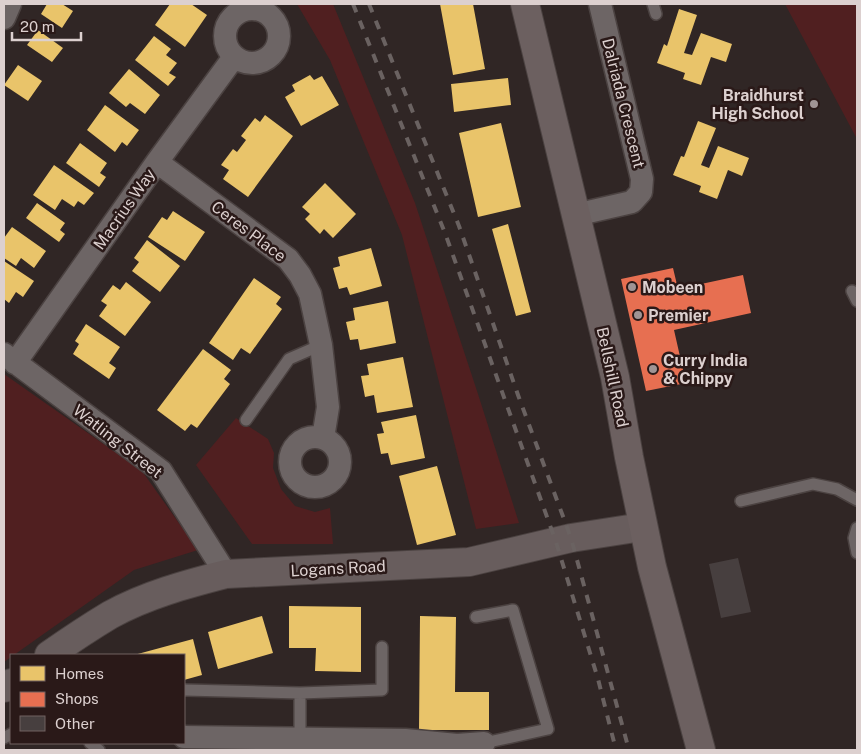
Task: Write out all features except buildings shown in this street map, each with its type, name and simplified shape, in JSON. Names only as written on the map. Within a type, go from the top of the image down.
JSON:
[{"type":"main road","name":"Bellshill Road","points":[[524,4],[615,377],[642,527],[701,750]]},
{"type":"street","points":[[4,18],[10,4]]},
{"type":"street","name":"Dalriada Crescent","points":[[575,215],[632,202],[641,192],[642,179],[600,4]]},
{"type":"street","name":"Macrius Way","points":[[10,359],[234,56]]},
{"type":"street","name":"Ceres Place","points":[[157,162],[288,259],[300,276],[310,294],[321,345],[328,406],[323,438]]},
{"type":"street","name":"Watling Street","points":[[10,359],[161,471],[226,574]]},
{"type":"street","name":"Logans Road","points":[[57,653],[112,614],[147,598],[187,584],[226,574],[469,562],[564,540],[642,527]]},
{"type":"street","points":[[185,737],[254,744],[300,738],[405,740],[458,748],[484,743]]},
{"type":"lane","points":[[246,420],[289,359],[321,345]]},
{"type":"lane","points":[[742,501],[813,484],[837,489],[857,500]]},
{"type":"lane","points":[[857,528],[854,538],[857,552]]},
{"type":"lane","points":[[476,617],[513,610],[548,729],[484,743]]},
{"type":"lane","points":[[185,690],[300,693],[382,690],[382,647]]},
{"type":"lane","points":[[300,693],[300,738]]},
{"type":"shaded area","points":[[297,4],[333,4],[415,203],[519,523],[476,529],[402,235],[330,60]]},
{"type":"shaded area","points":[[785,4],[857,4],[857,139]]},
{"type":"shaded area","points":[[4,374],[142,471],[198,550],[134,570],[15,654],[10,654],[10,658],[4,662]]},
{"type":"shaded area","points":[[236,418],[268,439],[274,453],[273,468],[281,489],[295,506],[315,512],[330,508],[333,544],[252,544],[196,465]]},
{"type":"railway","points":[[353,4],[445,233],[556,542],[598,679],[616,750]]},
{"type":"railway","points":[[369,4],[459,226],[518,395],[571,538],[629,750]]},
{"type":"place","name":"Braidhurst High School","points":[[814,104]]},
{"type":"place","name":"Mobeen","points":[[632,287]]},
{"type":"place","name":"Premier","points":[[638,315]]},
{"type":"place","name":"Curry India & Chippy","points":[[653,369]]}]
